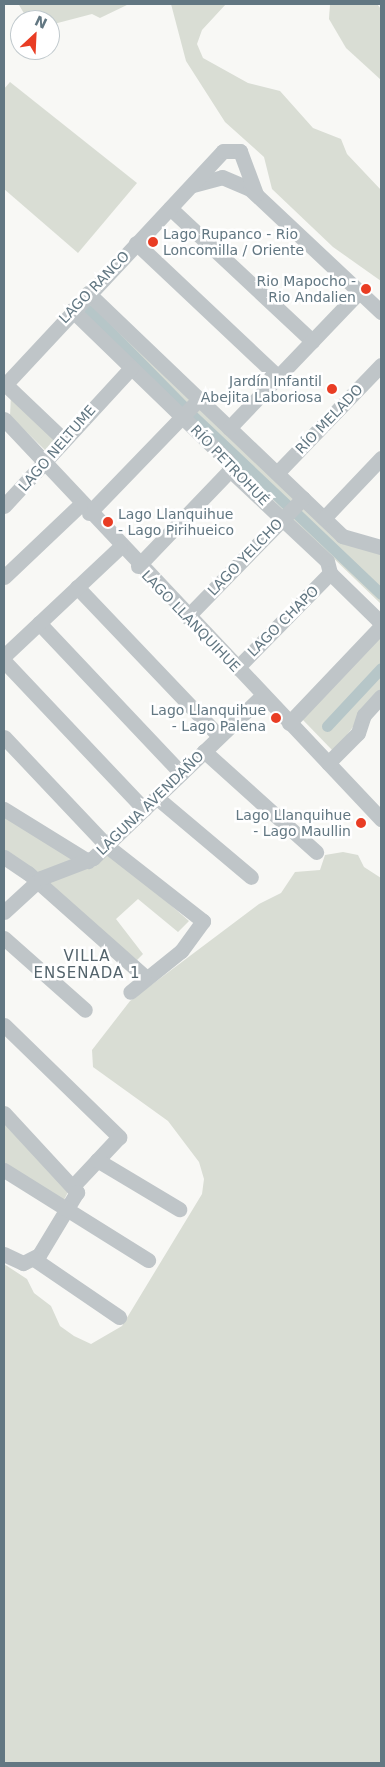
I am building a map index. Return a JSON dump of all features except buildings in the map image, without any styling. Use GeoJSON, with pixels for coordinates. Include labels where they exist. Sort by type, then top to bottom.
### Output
{"type":"FeatureCollection","features":[{"type":"Feature","properties":{"kind":"street","name":"LAGO RANCO"},"geometry":{"type":"LineString","coordinates":[[4,385],[223,150],[233,148],[243,155],[256,194]]}},
{"type":"Feature","properties":{"kind":"street"},"geometry":{"type":"LineString","coordinates":[[187,190],[200,181],[222,177],[256,194],[381,312]]}},
{"type":"Feature","properties":{"kind":"street"},"geometry":{"type":"LineString","coordinates":[[170,208],[312,341]]}},
{"type":"Feature","properties":{"kind":"street"},"geometry":{"type":"LineString","coordinates":[[136,243],[278,377]]}},
{"type":"Feature","properties":{"kind":"street"},"geometry":{"type":"LineString","coordinates":[[229,428],[359,292]]}},
{"type":"Feature","properties":{"kind":"street","name":"RÍO PETROHUÉ"},"geometry":{"type":"LineString","coordinates":[[88,293],[346,538],[381,547]]}},
{"type":"Feature","properties":{"kind":"street","name":"RÍO PETROHUÉ"},"geometry":{"type":"LineString","coordinates":[[72,310],[227,460],[230,470],[327,561],[330,573],[381,625]]}},
{"type":"Feature","properties":{"kind":"street","name":"RÍO MELADO"},"geometry":{"type":"LineString","coordinates":[[277,473],[381,365]]}},
{"type":"Feature","properties":{"kind":"street","name":"LAGO NELTUME"},"geometry":{"type":"LineString","coordinates":[[4,506],[63,439],[131,368]]}},
{"type":"Feature","properties":{"kind":"street"},"geometry":{"type":"LineString","coordinates":[[4,385],[63,439]]}},
{"type":"Feature","properties":{"kind":"street"},"geometry":{"type":"LineString","coordinates":[[4,577],[84,509],[200,399]]}},
{"type":"Feature","properties":{"kind":"street","name":"LAGO LLANQUIHUE"},"geometry":{"type":"LineString","coordinates":[[6,427],[381,819]]}},
{"type":"Feature","properties":{"kind":"street"},"geometry":{"type":"LineString","coordinates":[[324,518],[381,458]]}},
{"type":"Feature","properties":{"kind":"street"},"geometry":{"type":"LineString","coordinates":[[138,566],[230,470]]}},
{"type":"Feature","properties":{"kind":"street","name":"LAGO YELCHO"},"geometry":{"type":"LineString","coordinates":[[187,617],[303,498]]}},
{"type":"Feature","properties":{"kind":"street"},"geometry":{"type":"LineString","coordinates":[[4,656],[120,547]]}},
{"type":"Feature","properties":{"kind":"street","name":"LAGO CHAPO"},"geometry":{"type":"LineString","coordinates":[[237,668],[330,573]]}},
{"type":"Feature","properties":{"kind":"street"},"geometry":{"type":"LineString","coordinates":[[77,587],[219,736]]}},
{"type":"Feature","properties":{"kind":"street"},"geometry":{"type":"LineString","coordinates":[[39,623],[181,773]]}},
{"type":"Feature","properties":{"kind":"street"},"geometry":{"type":"LineString","coordinates":[[289,723],[381,625]]}},
{"type":"Feature","properties":{"kind":"street"},"geometry":{"type":"LineString","coordinates":[[4,661],[144,809]]}},
{"type":"Feature","properties":{"kind":"street","name":"LAGUNA AVENDAÑO"},"geometry":{"type":"LineString","coordinates":[[4,912],[36,881],[88,861],[107,846],[263,695]]}},
{"type":"Feature","properties":{"kind":"street"},"geometry":{"type":"LineString","coordinates":[[328,763],[358,733],[364,716],[381,696]]}},
{"type":"Feature","properties":{"kind":"street"},"geometry":{"type":"LineString","coordinates":[[4,737],[107,846],[203,921],[181,951],[144,976],[130,992]]}},
{"type":"Feature","properties":{"kind":"street"},"geometry":{"type":"LineString","coordinates":[[204,751],[316,852]]}},
{"type":"Feature","properties":{"kind":"street"},"geometry":{"type":"LineString","coordinates":[[156,797],[251,877]]}},
{"type":"Feature","properties":{"kind":"street"},"geometry":{"type":"LineString","coordinates":[[4,809],[88,861]]}},
{"type":"Feature","properties":{"kind":"street"},"geometry":{"type":"LineString","coordinates":[[4,857],[36,881],[144,976]]}},
{"type":"Feature","properties":{"kind":"street"},"geometry":{"type":"LineString","coordinates":[[4,938],[85,1010]]}},
{"type":"Feature","properties":{"kind":"street"},"geometry":{"type":"LineString","coordinates":[[4,1026],[119,1137],[74,1184]]}},
{"type":"Feature","properties":{"kind":"street"},"geometry":{"type":"LineString","coordinates":[[4,1113],[74,1184],[76,1195],[68,1210],[34,1259],[19,1262],[4,1254]]}},
{"type":"Feature","properties":{"kind":"street"},"geometry":{"type":"LineString","coordinates":[[96,1160],[179,1209]]}},
{"type":"Feature","properties":{"kind":"street"},"geometry":{"type":"LineString","coordinates":[[4,1170],[148,1260]]}},
{"type":"Feature","properties":{"kind":"street"},"geometry":{"type":"LineString","coordinates":[[34,1259],[119,1317]]}},
{"type":"Feature","properties":{"kind":"shaded area"},"geometry":{"type":"Polygon","coordinates":[[[129,4],[100,18],[92,14],[60,22],[60,10],[22,10],[19,5],[129,4]]]}},
{"type":"Feature","properties":{"kind":"shaded area"},"geometry":{"type":"Polygon","coordinates":[[[171,4],[226,4],[202,30],[197,44],[203,58],[248,83],[280,91],[313,128],[341,139],[347,154],[381,190],[381,281],[333,247],[272,189],[264,157],[225,122],[186,61],[171,4]]]}},
{"type":"Feature","properties":{"kind":"shaded area"},"geometry":{"type":"Polygon","coordinates":[[[330,4],[377,4],[381,9],[381,80],[346,48],[329,19],[330,4]]]}},
{"type":"Feature","properties":{"kind":"shaded area"},"geometry":{"type":"Polygon","coordinates":[[[10,82],[137,183],[78,253],[4,189],[4,89],[10,82]]]}},
{"type":"Feature","properties":{"kind":"shaded area"},"geometry":{"type":"Polygon","coordinates":[[[99,308],[345,542],[381,554],[381,604],[86,320],[99,308]]]}},
{"type":"Feature","properties":{"kind":"shaded area"},"geometry":{"type":"Polygon","coordinates":[[[11,394],[57,438],[47,452],[10,416],[11,394]]]}},
{"type":"Feature","properties":{"kind":"shaded area"},"geometry":{"type":"Polygon","coordinates":[[[381,636],[381,690],[334,752],[302,719],[381,636]]]}},
{"type":"Feature","properties":{"kind":"shaded area"},"geometry":{"type":"Polygon","coordinates":[[[4,814],[88,869],[110,852],[189,921],[178,932],[138,899],[116,919],[143,954],[137,960],[4,851],[4,814]]]}},
{"type":"Feature","properties":{"kind":"shaded area"},"geometry":{"type":"Polygon","coordinates":[[[343,852],[358,855],[364,867],[381,878],[381,1763],[4,1763],[4,1264],[27,1279],[34,1293],[51,1306],[60,1326],[74,1336],[91,1344],[122,1326],[202,1194],[204,1179],[199,1162],[168,1121],[93,1067],[92,1050],[130,1001],[259,904],[281,893],[295,872],[320,870],[325,855],[343,852]]]}},
{"type":"Feature","properties":{"kind":"shaded area"},"geometry":{"type":"Polygon","coordinates":[[[4,1123],[68,1192],[63,1202],[4,1165],[4,1123]]]}},
{"type":"Feature","properties":{"kind":"waterway"},"geometry":{"type":"LineString","coordinates":[[89,310],[184,407]]}},
{"type":"Feature","properties":{"kind":"waterway"},"geometry":{"type":"LineString","coordinates":[[193,416],[287,505]]}},
{"type":"Feature","properties":{"kind":"waterway"},"geometry":{"type":"LineString","coordinates":[[296,513],[381,594]]}},
{"type":"Feature","properties":{"kind":"waterway"},"geometry":{"type":"LineString","coordinates":[[327,726],[381,668]]}},
{"type":"Feature","properties":{"kind":"place","name":"Lago Rupanco - Rio Loncomilla / Oriente"},"geometry":{"type":"Point","coordinates":[153,242]}},
{"type":"Feature","properties":{"kind":"place","name":"Rio Mapocho - Rio Andalien"},"geometry":{"type":"Point","coordinates":[366,289]}},
{"type":"Feature","properties":{"kind":"place","name":"Jardín Infantil Abejita Laboriosa"},"geometry":{"type":"Point","coordinates":[332,389]}},
{"type":"Feature","properties":{"kind":"place","name":"Lago Llanquihue - Lago Pirihueico"},"geometry":{"type":"Point","coordinates":[108,522]}},
{"type":"Feature","properties":{"kind":"place","name":"Lago Llanquihue - Lago Palena"},"geometry":{"type":"Point","coordinates":[276,718]}},
{"type":"Feature","properties":{"kind":"place","name":"Lago Llanquihue - Lago Maullin"},"geometry":{"type":"Point","coordinates":[361,823]}},
{"type":"Feature","properties":{"kind":"district","name":"VILLA ENSENADA 1"},"geometry":{"type":"Point","coordinates":[87,964]}}]}
